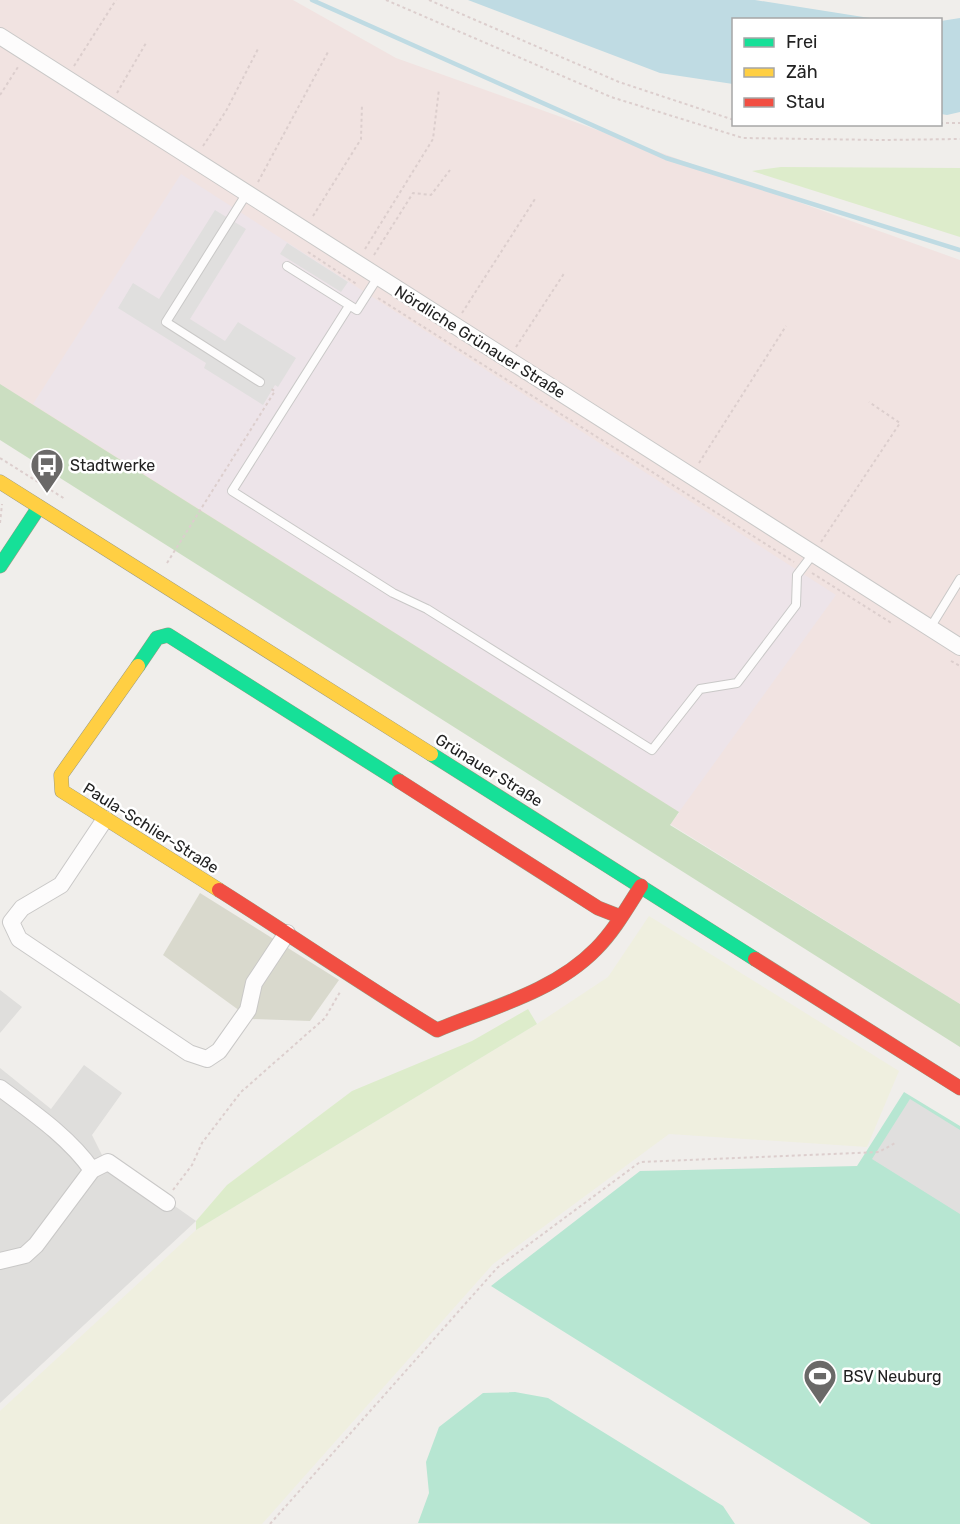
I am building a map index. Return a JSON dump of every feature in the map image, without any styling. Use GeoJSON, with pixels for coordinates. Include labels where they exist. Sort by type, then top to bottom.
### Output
{"type":"FeatureCollection","features":[{"type":"Feature","properties":{"kind":"street","name":"Nördliche Grünauer Straße"},"geometry":{"type":"LineString","coordinates":[[0,36],[960,647]]}},
{"type":"Feature","properties":{"kind":"street","name":"Grünauer Straße"},"geometry":{"type":"LineString","coordinates":[[0,482],[960,1088]]}},
{"type":"Feature","properties":{"kind":"street"},"geometry":{"type":"LineString","coordinates":[[0,566],[39,507]]}},
{"type":"Feature","properties":{"kind":"street","name":"Paula-Schlier-Straße"},"geometry":{"type":"LineString","coordinates":[[621,917],[598,908],[168,635],[157,638],[61,775],[62,791],[437,1030],[558,979],[586,958],[605,939],[621,917],[640,886]]}},
{"type":"Feature","properties":{"kind":"street"},"geometry":{"type":"LineString","coordinates":[[105,819],[61,885],[22,908],[11,922],[19,939],[189,1053],[207,1059],[219,1051],[248,1010],[254,982],[287,933]]}},
{"type":"Feature","properties":{"kind":"street"},"geometry":{"type":"LineString","coordinates":[[0,1089],[38,1116],[83,1157],[92,1170]]}},
{"type":"Feature","properties":{"kind":"street"},"geometry":{"type":"LineString","coordinates":[[0,1261],[25,1255],[36,1245],[92,1170],[108,1162],[167,1203]]}},
{"type":"Feature","properties":{"kind":"lane"},"geometry":{"type":"LineString","coordinates":[[248,194],[166,322],[260,382]]}},
{"type":"Feature","properties":{"kind":"lane"},"geometry":{"type":"LineString","coordinates":[[287,266],[357,310],[366,270]]}},
{"type":"Feature","properties":{"kind":"lane"},"geometry":{"type":"LineString","coordinates":[[349,306],[232,491],[393,592],[427,609],[652,750],[700,689],[737,683],[796,605],[797,575],[813,554]]}},
{"type":"Feature","properties":{"kind":"lane"},"geometry":{"type":"LineString","coordinates":[[930,628],[960,579]]}},
{"type":"Feature","properties":{"kind":"path"},"geometry":{"type":"LineString","coordinates":[[66,78],[116,0]]}},
{"type":"Feature","properties":{"kind":"path"},"geometry":{"type":"LineString","coordinates":[[386,0],[611,96],[743,138],[960,139]]}},
{"type":"Feature","properties":{"kind":"path"},"geometry":{"type":"LineString","coordinates":[[429,0],[619,82],[732,119]]}},
{"type":"Feature","properties":{"kind":"path"},"geometry":{"type":"LineString","coordinates":[[109,106],[146,43]]}},
{"type":"Feature","properties":{"kind":"path"},"geometry":{"type":"LineString","coordinates":[[194,160],[226,111],[259,47]]}},
{"type":"Feature","properties":{"kind":"path"},"geometry":{"type":"LineString","coordinates":[[248,194],[270,162],[328,52]]}},
{"type":"Feature","properties":{"kind":"path"},"geometry":{"type":"LineString","coordinates":[[0,95],[27,53]]}},
{"type":"Feature","properties":{"kind":"path"},"geometry":{"type":"LineString","coordinates":[[366,270],[433,139],[439,89]]}},
{"type":"Feature","properties":{"kind":"path"},"geometry":{"type":"LineString","coordinates":[[304,230],[361,139],[362,104]]}},
{"type":"Feature","properties":{"kind":"path"},"geometry":{"type":"LineString","coordinates":[[942,123],[960,123]]}},
{"type":"Feature","properties":{"kind":"path"},"geometry":{"type":"LineString","coordinates":[[366,270],[413,193],[431,195],[450,170]]}},
{"type":"Feature","properties":{"kind":"path"},"geometry":{"type":"LineString","coordinates":[[454,325],[535,199]]}},
{"type":"Feature","properties":{"kind":"path"},"geometry":{"type":"LineString","coordinates":[[508,360],[565,272]]}},
{"type":"Feature","properties":{"kind":"path"},"geometry":{"type":"LineString","coordinates":[[691,476],[786,326]]}},
{"type":"Feature","properties":{"kind":"path"},"geometry":{"type":"LineString","coordinates":[[167,563],[275,391],[260,382]]}},
{"type":"Feature","properties":{"kind":"path"},"geometry":{"type":"LineString","coordinates":[[813,554],[900,423],[869,402]]}},
{"type":"Feature","properties":{"kind":"path"},"geometry":{"type":"LineString","coordinates":[[167,1203],[174,1188],[192,1165],[202,1143],[241,1092],[325,1018],[349,976]]}},
{"type":"Feature","properties":{"kind":"path"},"geometry":{"type":"LineString","coordinates":[[270,1524],[498,1268],[640,1162],[879,1152],[895,1143]]}},
{"type":"Feature","properties":{"kind":"shaded area"},"geometry":{"type":"Polygon","coordinates":[[[0,0],[293,0],[396,58],[960,260],[960,1004],[670,824],[679,813],[0,385],[0,0]]]}},
{"type":"Feature","properties":{"kind":"shaded area"},"geometry":{"type":"Polygon","coordinates":[[[181,174],[836,595],[679,812],[33,404],[181,174]]]}},
{"type":"Feature","properties":{"kind":"shaded area"},"geometry":{"type":"Polygon","coordinates":[[[215,210],[246,229],[190,319],[225,341],[238,322],[296,358],[278,387],[275,385],[263,405],[204,368],[206,363],[118,308],[133,283],[159,299],[215,210]]]}},
{"type":"Feature","properties":{"kind":"shaded area"},"geometry":{"type":"Polygon","coordinates":[[[287,243],[348,282],[341,292],[280,254],[287,243]]]}},
{"type":"Feature","properties":{"kind":"shaded area"},"geometry":{"type":"Polygon","coordinates":[[[200,893],[339,980],[310,1021],[251,1019],[163,955],[200,893]]]}},
{"type":"Feature","properties":{"kind":"shaded area"},"geometry":{"type":"Polygon","coordinates":[[[0,990],[22,1007],[0,1033],[0,990]]]}},
{"type":"Feature","properties":{"kind":"shaded area"},"geometry":{"type":"Polygon","coordinates":[[[84,1065],[122,1093],[92,1135],[102,1155],[196,1221],[0,1403],[0,1068],[51,1109],[84,1065]]]}},
{"type":"Feature","properties":{"kind":"shaded area"},"geometry":{"type":"Polygon","coordinates":[[[910,1099],[960,1130],[960,1214],[872,1159],[910,1099]]]}},
{"type":"Feature","properties":{"kind":"green space"},"geometry":{"type":"Polygon","coordinates":[[[781,167],[960,168],[960,237],[752,171],[781,167]]]}},
{"type":"Feature","properties":{"kind":"green space"},"geometry":{"type":"Polygon","coordinates":[[[0,384],[679,812],[670,825],[960,1004],[960,1047],[0,440],[0,384]]]}},
{"type":"Feature","properties":{"kind":"green space"},"geometry":{"type":"Polygon","coordinates":[[[649,916],[899,1071],[867,1147],[669,1134],[493,1264],[262,1524],[0,1524],[0,1411],[196,1230],[537,1024],[608,977],[649,916]]]}},
{"type":"Feature","properties":{"kind":"green space"},"geometry":{"type":"Polygon","coordinates":[[[528,1009],[537,1024],[196,1230],[196,1221],[227,1185],[352,1091],[472,1041],[528,1009]]]}},
{"type":"Feature","properties":{"kind":"green space","name":"BSV Neuburg"},"geometry":{"type":"Polygon","coordinates":[[[904,1092],[960,1126],[960,1524],[871,1524],[491,1286],[640,1171],[857,1166],[904,1092]]]}},
{"type":"Feature","properties":{"kind":"green space"},"geometry":{"type":"Polygon","coordinates":[[[515,1392],[548,1398],[723,1506],[735,1524],[418,1523],[429,1493],[426,1462],[439,1427],[483,1393],[515,1392]]]}},
{"type":"Feature","properties":{"kind":"water"},"geometry":{"type":"Polygon","coordinates":[[[468,0],[755,0],[870,18],[732,18],[732,84],[660,73],[468,0]]]}},
{"type":"Feature","properties":{"kind":"water"},"geometry":{"type":"Polygon","coordinates":[[[960,18],[960,112],[947,115],[942,114],[942,21],[960,18]]]}},
{"type":"Feature","properties":{"kind":"waterway"},"geometry":{"type":"LineString","coordinates":[[312,0],[666,158],[960,250]]}},
{"type":"Feature","properties":{"kind":"traffic: fast"},"geometry":{"type":"LineString","coordinates":[[0,566],[39,507]]}},
{"type":"Feature","properties":{"kind":"traffic: fast"},"geometry":{"type":"LineString","coordinates":[[138,666],[157,638],[168,635],[399,781]]}},
{"type":"Feature","properties":{"kind":"traffic: fast"},"geometry":{"type":"LineString","coordinates":[[431,754],[755,959]]}},
{"type":"Feature","properties":{"kind":"traffic: slow"},"geometry":{"type":"LineString","coordinates":[[0,482],[431,754]]}},
{"type":"Feature","properties":{"kind":"traffic: slow"},"geometry":{"type":"LineString","coordinates":[[138,666],[61,775],[62,791],[219,890]]}},
{"type":"Feature","properties":{"kind":"traffic: jam"},"geometry":{"type":"LineString","coordinates":[[399,781],[598,908],[621,917]]}},
{"type":"Feature","properties":{"kind":"traffic: jam"},"geometry":{"type":"LineString","coordinates":[[219,890],[437,1030],[521,997],[561,977],[579,964],[609,935],[641,886]]}},
{"type":"Feature","properties":{"kind":"traffic: jam"},"geometry":{"type":"LineString","coordinates":[[755,959],[960,1088]]}},
{"type":"Feature","properties":{"kind":"place","name":"Stadtwerke"},"geometry":{"type":"Point","coordinates":[47,494]}},
{"type":"Feature","properties":{"kind":"place","name":"BSV Neuburg"},"geometry":{"type":"Point","coordinates":[820,1405]}}]}
